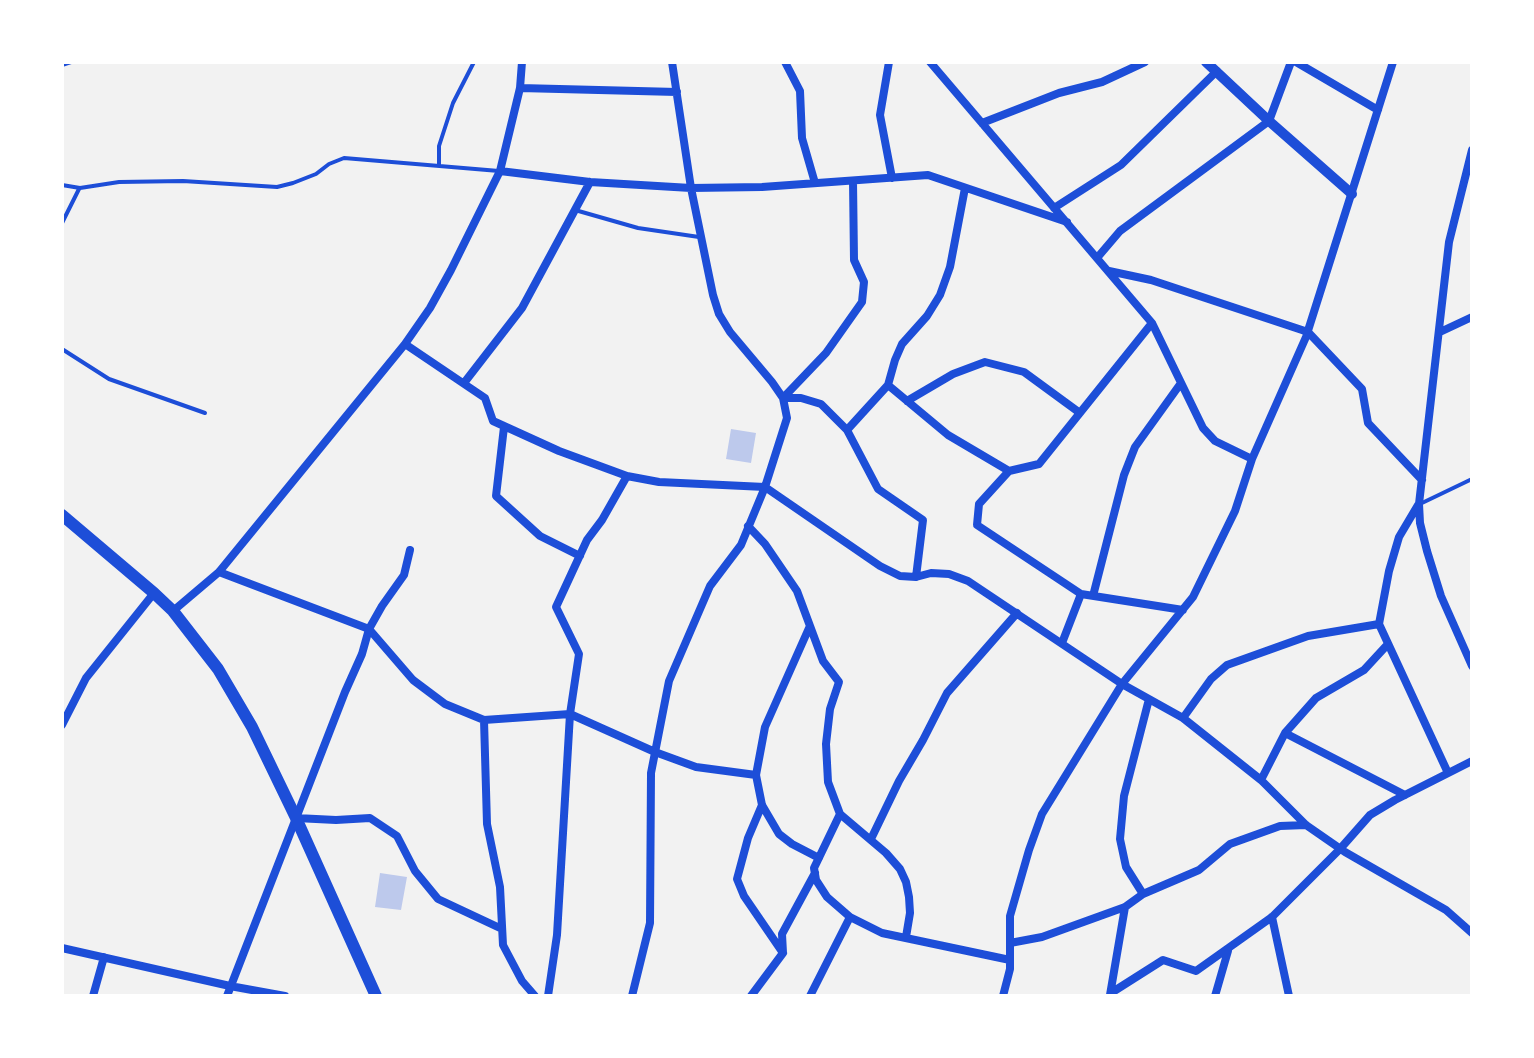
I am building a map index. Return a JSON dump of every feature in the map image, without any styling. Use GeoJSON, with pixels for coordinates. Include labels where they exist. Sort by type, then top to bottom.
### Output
{"type":"FeatureCollection","features":[{"type":"Feature","properties":{"kind":"main road"},"geometry":{"type":"LineString","coordinates":[[62,515],[173,611],[210,658],[252,727],[376,996]]}},
{"type":"Feature","properties":{"kind":"street"},"geometry":{"type":"LineString","coordinates":[[173,611],[219,572],[405,344],[430,308],[500,171],[520,88],[522,62]]}},
{"type":"Feature","properties":{"kind":"street"},"geometry":{"type":"LineString","coordinates":[[632,996],[650,923],[651,773],[669,681],[710,586],[741,545],[765,487],[787,418],[783,398],[719,314],[691,188],[672,62]]}},
{"type":"Feature","properties":{"kind":"street"},"geometry":{"type":"LineString","coordinates":[[785,62],[800,91],[802,138],[815,183]]}},
{"type":"Feature","properties":{"kind":"street"},"geometry":{"type":"LineString","coordinates":[[889,62],[880,115],[892,178]]}},
{"type":"Feature","properties":{"kind":"street"},"geometry":{"type":"LineString","coordinates":[[930,62],[1152,323],[1203,428],[1215,441],[1252,459]]}},
{"type":"Feature","properties":{"kind":"street"},"geometry":{"type":"LineString","coordinates":[[982,123],[1059,93],[1102,82],[1145,62]]}},
{"type":"Feature","properties":{"kind":"street"},"geometry":{"type":"LineString","coordinates":[[1206,62],[1352,194]]}},
{"type":"Feature","properties":{"kind":"street"},"geometry":{"type":"LineString","coordinates":[[1097,258],[1120,231],[1269,121],[1294,62],[1378,110]]}},
{"type":"Feature","properties":{"kind":"street"},"geometry":{"type":"LineString","coordinates":[[1003,996],[1010,969],[1010,916],[1042,814],[1122,684],[1193,597],[1235,511],[1252,459],[1308,332],[1393,62]]}},
{"type":"Feature","properties":{"kind":"street"},"geometry":{"type":"LineString","coordinates":[[1054,208],[1121,165],[1217,71]]}},
{"type":"Feature","properties":{"kind":"street"},"geometry":{"type":"LineString","coordinates":[[520,88],[677,92]]}},
{"type":"Feature","properties":{"kind":"street"},"geometry":{"type":"LineString","coordinates":[[1472,150],[1449,242],[1419,504],[1420,523],[1431,566],[1472,666]]}},
{"type":"Feature","properties":{"kind":"street"},"geometry":{"type":"LineString","coordinates":[[500,171],[590,182],[691,188],[762,187],[928,175],[1067,222]]}},
{"type":"Feature","properties":{"kind":"street"},"geometry":{"type":"LineString","coordinates":[[783,398],[826,353],[862,302],[864,282],[854,260],[853,181]]}},
{"type":"Feature","properties":{"kind":"street"},"geometry":{"type":"LineString","coordinates":[[464,383],[522,308],[590,182]]}},
{"type":"Feature","properties":{"kind":"street"},"geometry":{"type":"LineString","coordinates":[[847,430],[888,385],[902,344],[927,316],[940,295],[950,267],[965,188]]}},
{"type":"Feature","properties":{"kind":"street"},"geometry":{"type":"LineString","coordinates":[[1108,271],[1151,280],[1308,332],[1362,389],[1368,423],[1422,480]]}},
{"type":"Feature","properties":{"kind":"street"},"geometry":{"type":"LineString","coordinates":[[1440,332],[1472,317]]}},
{"type":"Feature","properties":{"kind":"street"},"geometry":{"type":"LineString","coordinates":[[1152,323],[1039,464],[1009,471],[979,504],[977,525],[1081,594],[1183,610]]}},
{"type":"Feature","properties":{"kind":"street"},"geometry":{"type":"LineString","coordinates":[[405,344],[485,398],[493,421],[559,451],[627,476],[659,482],[765,487],[880,566],[900,576],[949,574],[968,581],[1122,684],[1183,718],[1261,780],[1306,825],[1340,849],[1446,910],[1472,933]]}},
{"type":"Feature","properties":{"kind":"street"},"geometry":{"type":"LineString","coordinates":[[907,401],[953,374],[985,362],[1024,372],[1080,413]]}},
{"type":"Feature","properties":{"kind":"street"},"geometry":{"type":"LineString","coordinates":[[1093,596],[1124,475],[1135,447],[1181,383]]}},
{"type":"Feature","properties":{"kind":"street"},"geometry":{"type":"LineString","coordinates":[[888,385],[948,435],[1009,471]]}},
{"type":"Feature","properties":{"kind":"street"},"geometry":{"type":"LineString","coordinates":[[783,398],[801,398],[821,404],[847,430],[878,489],[923,520],[916,577]]}},
{"type":"Feature","properties":{"kind":"street"},"geometry":{"type":"LineString","coordinates":[[504,427],[496,496],[540,536],[580,556]]}},
{"type":"Feature","properties":{"kind":"street"},"geometry":{"type":"LineString","coordinates":[[551,995],[570,714],[579,654],[556,607],[587,540],[627,476]]}},
{"type":"Feature","properties":{"kind":"street"},"geometry":{"type":"LineString","coordinates":[[1419,504],[1399,537],[1379,624],[1448,773]]}},
{"type":"Feature","properties":{"kind":"street"},"geometry":{"type":"LineString","coordinates":[[748,526],[765,544],[797,591],[823,661],[839,682],[830,709],[826,744],[828,782],[840,814],[871,839],[900,869],[909,897],[906,937]]}},
{"type":"Feature","properties":{"kind":"street"},"geometry":{"type":"LineString","coordinates":[[227,996],[362,654],[369,629],[404,575],[410,550]]}},
{"type":"Feature","properties":{"kind":"street"},"geometry":{"type":"LineString","coordinates":[[219,572],[369,629],[413,680],[445,704],[484,720],[570,714],[696,767],[756,775]]}},
{"type":"Feature","properties":{"kind":"street"},"geometry":{"type":"LineString","coordinates":[[62,725],[86,678],[154,593]]}},
{"type":"Feature","properties":{"kind":"street"},"geometry":{"type":"LineString","coordinates":[[1062,643],[1081,594]]}},
{"type":"Feature","properties":{"kind":"street"},"geometry":{"type":"LineString","coordinates":[[871,839],[947,693],[1017,613]]}},
{"type":"Feature","properties":{"kind":"street"},"geometry":{"type":"LineString","coordinates":[[1183,718],[1211,679],[1227,665],[1308,636],[1379,624]]}},
{"type":"Feature","properties":{"kind":"street"},"geometry":{"type":"LineString","coordinates":[[809,628],[765,727],[756,775],[762,805],[779,834],[819,858]]}},
{"type":"Feature","properties":{"kind":"street"},"geometry":{"type":"LineString","coordinates":[[1261,780],[1285,733],[1316,698],[1364,670],[1388,644]]}},
{"type":"Feature","properties":{"kind":"street"},"geometry":{"type":"LineString","coordinates":[[1143,894],[1126,867],[1120,839],[1124,796],[1149,699]]}},
{"type":"Feature","properties":{"kind":"street"},"geometry":{"type":"LineString","coordinates":[[484,720],[487,824],[500,887],[503,945],[522,981],[535,996]]}},
{"type":"Feature","properties":{"kind":"street"},"geometry":{"type":"LineString","coordinates":[[1285,733],[1405,795]]}},
{"type":"Feature","properties":{"kind":"street"},"geometry":{"type":"LineString","coordinates":[[1110,994],[1163,960],[1196,971],[1272,917],[1370,815],[1472,761]]}},
{"type":"Feature","properties":{"kind":"street"},"geometry":{"type":"LineString","coordinates":[[762,805],[748,838],[737,879],[744,896],[783,953]]}},
{"type":"Feature","properties":{"kind":"street"},"geometry":{"type":"LineString","coordinates":[[840,814],[814,868],[816,880],[827,897],[850,917],[882,933],[1010,960]]}},
{"type":"Feature","properties":{"kind":"street"},"geometry":{"type":"LineString","coordinates":[[296,818],[370,818],[397,836],[415,871],[438,899],[502,929]]}},
{"type":"Feature","properties":{"kind":"street"},"geometry":{"type":"LineString","coordinates":[[1010,943],[1042,937],[1125,907],[1143,894],[1199,870],[1230,844],[1280,826],[1306,825]]}},
{"type":"Feature","properties":{"kind":"street"},"geometry":{"type":"LineString","coordinates":[[751,996],[783,953],[782,934],[815,873]]}},
{"type":"Feature","properties":{"kind":"street"},"geometry":{"type":"LineString","coordinates":[[1110,994],[1125,907]]}},
{"type":"Feature","properties":{"kind":"street"},"geometry":{"type":"LineString","coordinates":[[810,996],[850,917]]}},
{"type":"Feature","properties":{"kind":"street"},"geometry":{"type":"LineString","coordinates":[[1272,917],[1289,996]]}},
{"type":"Feature","properties":{"kind":"street"},"geometry":{"type":"LineString","coordinates":[[62,948],[285,996]]}},
{"type":"Feature","properties":{"kind":"street"},"geometry":{"type":"LineString","coordinates":[[1215,996],[1228,950]]}},
{"type":"Feature","properties":{"kind":"street"},"geometry":{"type":"LineString","coordinates":[[93,996],[104,957]]}},
{"type":"Feature","properties":{"kind":"lane"},"geometry":{"type":"LineString","coordinates":[[62,65],[71,62]]}},
{"type":"Feature","properties":{"kind":"lane"},"geometry":{"type":"LineString","coordinates":[[439,166],[439,146],[453,103],[474,62]]}},
{"type":"Feature","properties":{"kind":"lane"},"geometry":{"type":"LineString","coordinates":[[62,185],[80,188],[119,182],[183,181],[277,187],[316,174],[344,158],[500,171]]}},
{"type":"Feature","properties":{"kind":"lane"},"geometry":{"type":"LineString","coordinates":[[62,223],[80,188]]}},
{"type":"Feature","properties":{"kind":"lane"},"geometry":{"type":"LineString","coordinates":[[575,210],[638,228],[701,237]]}},
{"type":"Feature","properties":{"kind":"lane"},"geometry":{"type":"LineString","coordinates":[[62,349],[109,379],[205,413]]}},
{"type":"Feature","properties":{"kind":"lane"},"geometry":{"type":"LineString","coordinates":[[1419,504],[1472,479]]}},
{"type":"Feature","properties":{"kind":"building"},"geometry":{"type":"Polygon","coordinates":[[[731,429],[756,433],[751,463],[726,459],[731,429]]]}},
{"type":"Feature","properties":{"kind":"building"},"geometry":{"type":"Polygon","coordinates":[[[380,873],[407,877],[401,910],[375,907],[380,873]]]}}]}
